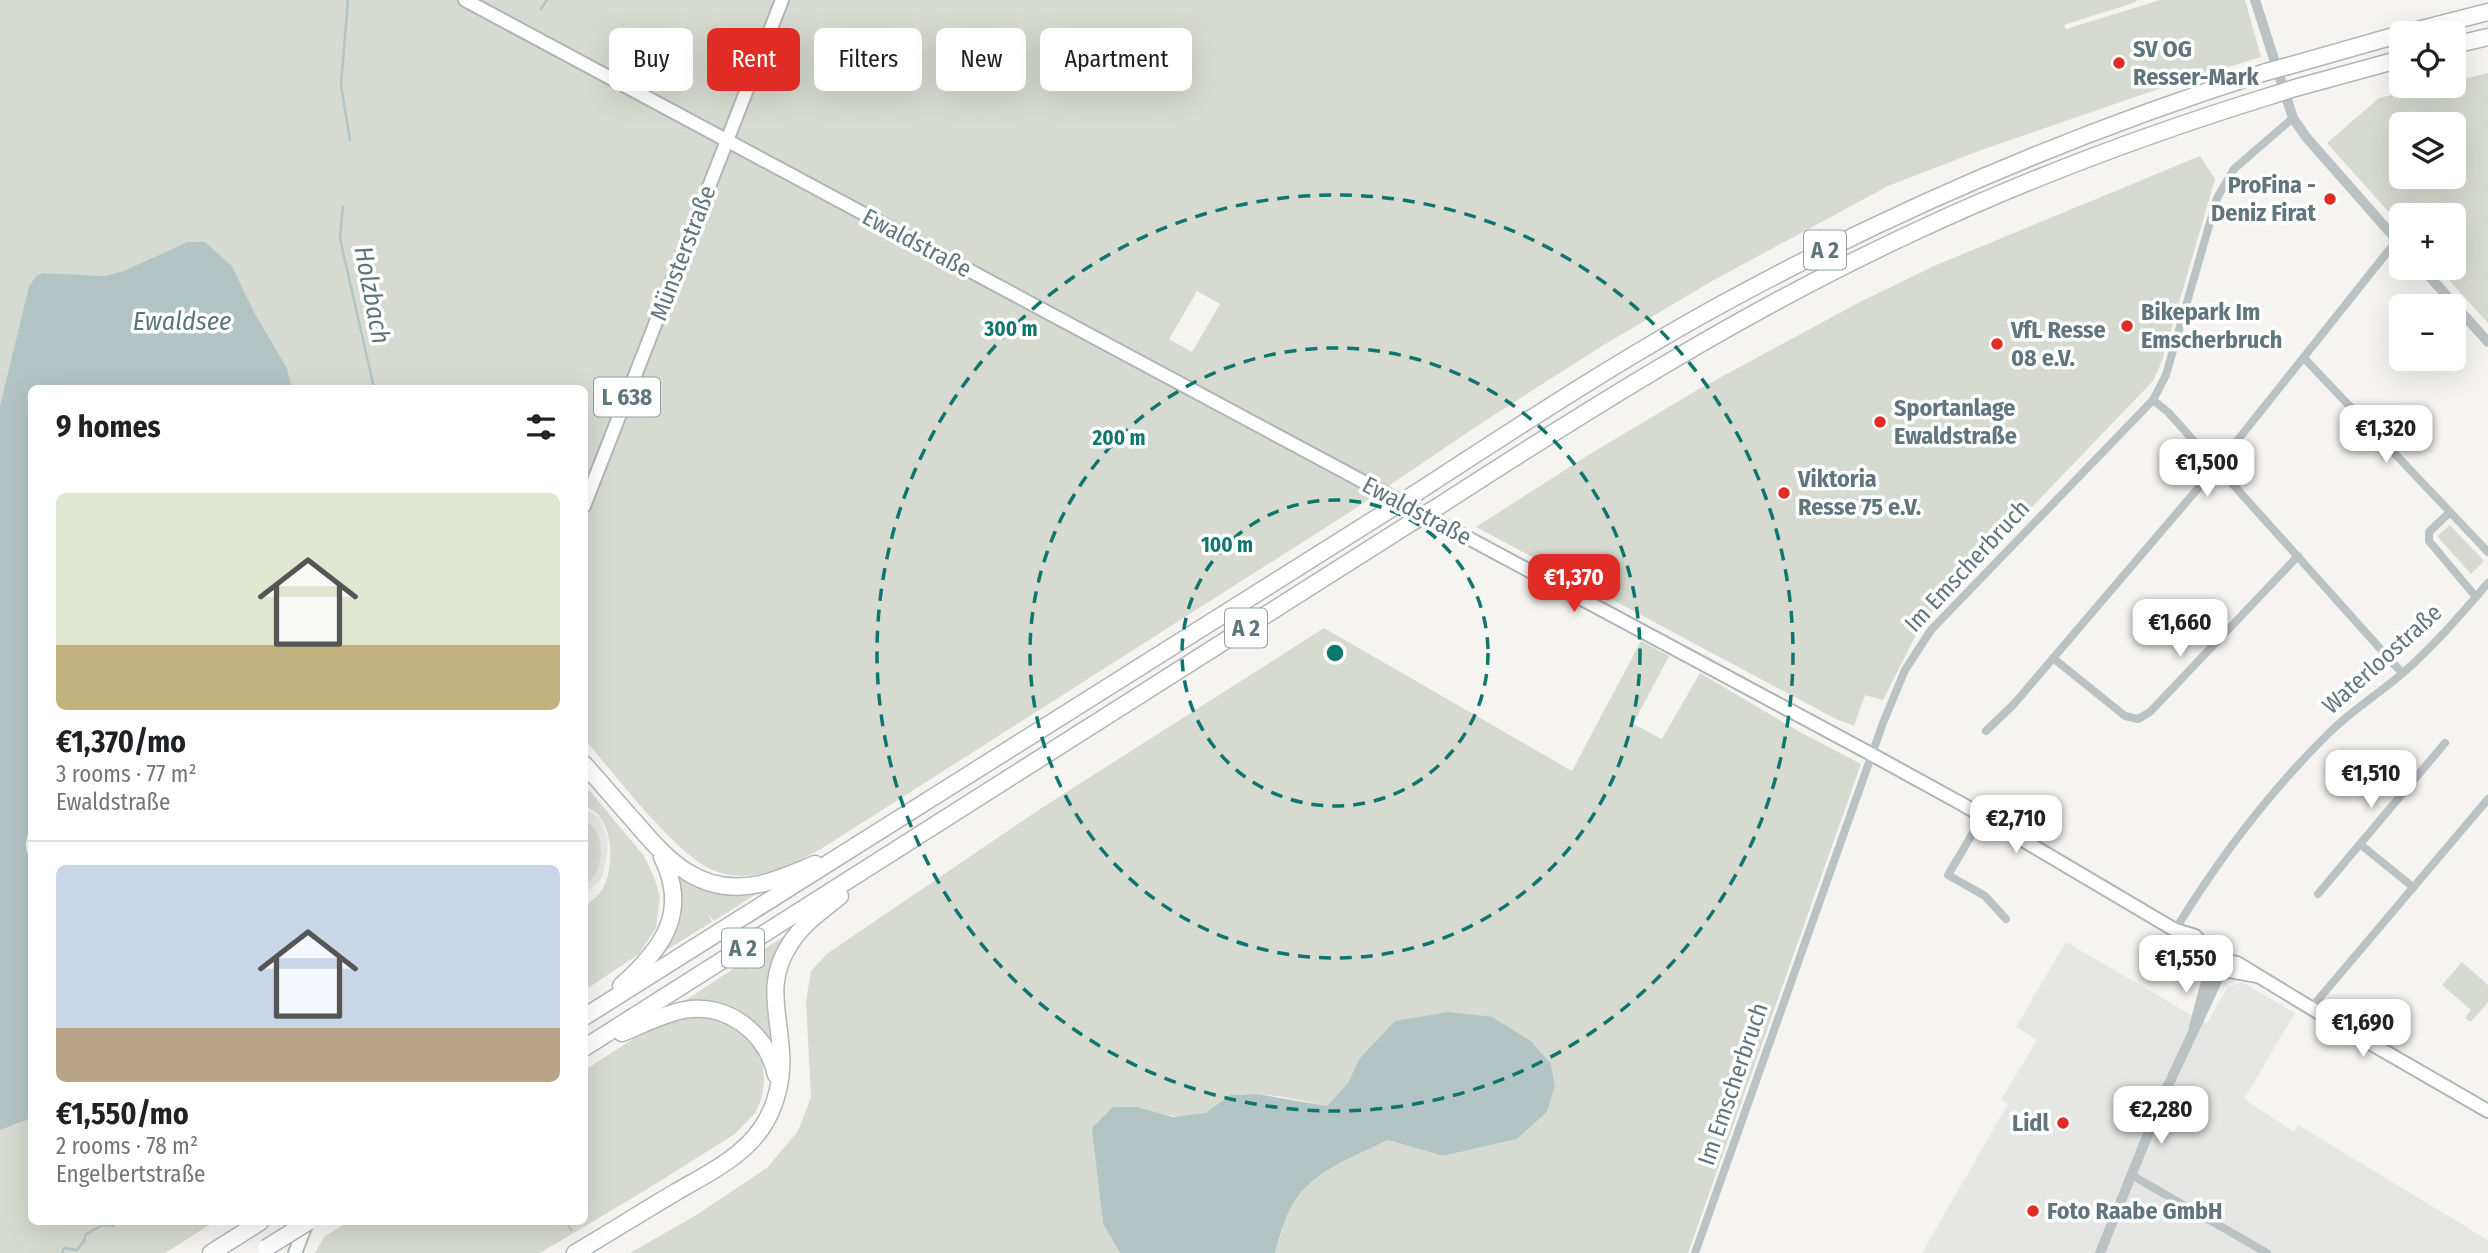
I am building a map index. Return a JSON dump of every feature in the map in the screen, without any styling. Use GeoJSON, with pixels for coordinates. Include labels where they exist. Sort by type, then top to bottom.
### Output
{"type":"FeatureCollection","features":[{"type":"Feature","properties":{"kind":"highway","name":"A 2"},"geometry":{"type":"LineString","coordinates":[[2453,21],[2488,12]]}},
{"type":"Feature","properties":{"kind":"highway"},"geometry":{"type":"LineString","coordinates":[[2466,42],[2488,37]]}},
{"type":"Feature","properties":{"kind":"highway","name":"A 2"},"geometry":{"type":"LineString","coordinates":[[588,1015],[1612,367],[1721,304],[1902,212],[2084,134],[2266,72],[2389,38]]}},
{"type":"Feature","properties":{"kind":"highway","name":"A 2"},"geometry":{"type":"LineString","coordinates":[[588,1045],[1624,388],[1732,326],[1828,274],[1912,233],[2094,156],[2187,122],[2389,62]]}},
{"type":"Feature","properties":{"kind":"highway"},"geometry":{"type":"LineString","coordinates":[[588,769],[655,846],[680,869],[710,883],[744,887],[776,879],[860,845]]}},
{"type":"Feature","properties":{"kind":"highway"},"geometry":{"type":"LineString","coordinates":[[588,1015],[645,964],[664,939],[670,924],[673,891],[670,876],[655,846]]}},
{"type":"Feature","properties":{"kind":"highway"},"geometry":{"type":"LineString","coordinates":[[575,1253],[739,1152],[761,1130],[778,1089],[782,1054],[774,997],[783,955],[801,929],[901,848]]}},
{"type":"Feature","properties":{"kind":"highway"},"geometry":{"type":"LineString","coordinates":[[588,1046],[686,1009],[720,1012],[736,1018],[762,1041],[771,1056],[778,1089]]}},
{"type":"Feature","properties":{"kind":"highway"},"geometry":{"type":"LineString","coordinates":[[211,1253],[255,1225]]}},
{"type":"Feature","properties":{"kind":"highway"},"geometry":{"type":"LineString","coordinates":[[262,1250],[303,1225]]}},
{"type":"Feature","properties":{"kind":"main road","name":"Ewaldstraße"},"geometry":{"type":"LineString","coordinates":[[465,0],[1871,754],[1983,816],[2175,930],[2215,966]]}},
{"type":"Feature","properties":{"kind":"main road","name":"Münsterstraße"},"geometry":{"type":"LineString","coordinates":[[588,496],[782,0]]}},
{"type":"Feature","properties":{"kind":"main road"},"geometry":{"type":"LineString","coordinates":[[2215,966],[2257,976],[2488,1111]]}},
{"type":"Feature","properties":{"kind":"main road"},"geometry":{"type":"LineString","coordinates":[[295,1253],[307,1225]]}},
{"type":"Feature","properties":{"kind":"street"},"geometry":{"type":"LineString","coordinates":[[2255,0],[2293,118],[2306,137],[2389,232]]}},
{"type":"Feature","properties":{"kind":"street","name":"Im Emscherbruch"},"geometry":{"type":"LineString","coordinates":[[1695,1253],[1871,754],[1905,670],[1931,629],[2153,400],[2166,375],[2217,198],[2234,169],[2293,118]]}},
{"type":"Feature","properties":{"kind":"street"},"geometry":{"type":"LineString","coordinates":[[1986,731],[2014,704],[2217,466],[2389,255]]}},
{"type":"Feature","properties":{"kind":"street"},"geometry":{"type":"LineString","coordinates":[[2433,280],[2488,342]]}},
{"type":"Feature","properties":{"kind":"street"},"geometry":{"type":"LineString","coordinates":[[2304,358],[2488,552]]}},
{"type":"Feature","properties":{"kind":"street"},"geometry":{"type":"LineString","coordinates":[[2153,400],[2168,412],[2402,674]]}},
{"type":"Feature","properties":{"kind":"street"},"geometry":{"type":"LineString","coordinates":[[2450,512],[2429,532],[2429,541],[2476,597]]}},
{"type":"Feature","properties":{"kind":"street"},"geometry":{"type":"LineString","coordinates":[[2053,657],[2125,716],[2138,719],[2150,712],[2298,556]]}},
{"type":"Feature","properties":{"kind":"street","name":"Waterloostraße"},"geometry":{"type":"LineString","coordinates":[[2175,930],[2243,829],[2276,788],[2331,731],[2402,674],[2448,629],[2488,583]]}},
{"type":"Feature","properties":{"kind":"street"},"geometry":{"type":"LineString","coordinates":[[2318,894],[2445,743]]}},
{"type":"Feature","properties":{"kind":"street"},"geometry":{"type":"LineString","coordinates":[[2312,1007],[2488,799]]}},
{"type":"Feature","properties":{"kind":"street"},"geometry":{"type":"LineString","coordinates":[[1983,816],[1948,875],[1985,896],[2006,919]]}},
{"type":"Feature","properties":{"kind":"street"},"geometry":{"type":"LineString","coordinates":[[2361,845],[2413,887]]}},
{"type":"Feature","properties":{"kind":"street"},"geometry":{"type":"LineString","coordinates":[[2100,1253],[2194,1027],[2207,978],[2215,966]]}},
{"type":"Feature","properties":{"kind":"street"},"geometry":{"type":"LineString","coordinates":[[2133,1176],[2267,1253]]}},
{"type":"Feature","properties":{"kind":"shaded area"},"geometry":{"type":"Polygon","coordinates":[[[0,0],[2137,0],[2064,25],[2066,29],[2160,0],[2245,0],[2261,57],[2176,83],[1984,149],[1888,186],[1714,280],[1602,346],[1353,510],[821,849],[772,871],[745,876],[718,872],[685,851],[648,814],[588,744],[588,385],[291,385],[287,368],[254,312],[232,266],[187,242],[126,270],[105,276],[43,273],[36,276],[29,286],[0,405],[0,0]],[[1197,291],[1169,339],[1192,352],[1220,304],[1197,291]]]}},
{"type":"Feature","properties":{"kind":"shaded area"},"geometry":{"type":"Polygon","coordinates":[[[2488,73],[2488,323],[2466,299],[2466,294],[2462,294],[2449,280],[2466,280],[2466,203],[2389,203],[2389,213],[2327,143],[2379,98],[2389,96],[2389,98],[2466,98],[2466,78],[2488,73]]]}},
{"type":"Feature","properties":{"kind":"shaded area","name":"Sportanlage Ewaldstraße"},"geometry":{"type":"Polygon","coordinates":[[[2200,156],[2215,179],[2162,361],[2153,381],[1934,609],[1917,633],[1883,700],[1865,695],[1854,726],[1836,719],[1476,527],[1699,389],[1860,302],[1934,266],[2200,156]]]}},
{"type":"Feature","properties":{"kind":"shaded area"},"geometry":{"type":"Polygon","coordinates":[[[2450,525],[2484,561],[2471,574],[2437,536],[2450,525]]]}},
{"type":"Feature","properties":{"kind":"shaded area"},"geometry":{"type":"Polygon","coordinates":[[[1324,628],[1572,771],[1641,641],[1669,656],[1633,724],[1662,739],[1700,673],[1798,731],[1861,764],[1688,1253],[1275,1253],[1294,1202],[1313,1181],[1350,1158],[1388,1140],[1443,1156],[1517,1139],[1547,1112],[1555,1086],[1551,1064],[1531,1041],[1395,1022],[1359,1059],[1348,1083],[1327,1106],[1245,1094],[1230,1096],[1199,1116],[1172,1116],[1137,1107],[1097,1161],[1103,1224],[1120,1253],[630,1253],[698,1214],[767,1168],[798,1131],[811,1097],[806,1001],[811,971],[828,953],[1040,809],[1324,628]]]}},
{"type":"Feature","properties":{"kind":"shaded area"},"geometry":{"type":"Polygon","coordinates":[[[588,789],[644,856],[660,896],[656,928],[639,954],[588,988],[588,902],[602,890],[610,867],[609,841],[597,813],[588,808],[588,789]]]}},
{"type":"Feature","properties":{"kind":"shaded area"},"geometry":{"type":"Polygon","coordinates":[[[588,810],[600,818],[607,838],[603,874],[588,891],[588,810]]]}},
{"type":"Feature","properties":{"kind":"shaded area"},"geometry":{"type":"Polygon","coordinates":[[[588,823],[597,834],[601,853],[597,871],[588,883],[588,823]]]}},
{"type":"Feature","properties":{"kind":"shaded area"},"geometry":{"type":"Polygon","coordinates":[[[673,873],[764,889],[714,921],[707,913],[712,922],[663,952],[673,873]]]}},
{"type":"Feature","properties":{"kind":"shaded area"},"geometry":{"type":"Polygon","coordinates":[[[791,932],[784,944],[777,1051],[759,1032],[680,1004],[745,961],[751,970],[747,960],[791,932]]]}},
{"type":"Feature","properties":{"kind":"shaded area"},"geometry":{"type":"Polygon","coordinates":[[[2066,942],[2207,1024],[2227,988],[2242,982],[2295,1013],[2244,1099],[2294,1132],[2298,1125],[2488,1240],[2488,1253],[1922,1253],[2008,1104],[2001,1100],[2037,1040],[2016,1027],[2066,942]]]}},
{"type":"Feature","properties":{"kind":"shaded area"},"geometry":{"type":"Polygon","coordinates":[[[2462,962],[2488,985],[2488,1002],[2471,1022],[2465,1018],[2471,1010],[2442,985],[2462,962]]]}},
{"type":"Feature","properties":{"kind":"shaded area"},"geometry":{"type":"Polygon","coordinates":[[[699,1015],[729,1024],[741,1031],[757,1050],[763,1065],[762,1097],[756,1112],[735,1134],[588,1224],[588,1068],[656,1024],[699,1015]]]}},
{"type":"Feature","properties":{"kind":"shaded area"},"geometry":{"type":"Polygon","coordinates":[[[0,1110],[12,1126],[28,1119],[28,1225],[209,1225],[165,1253],[0,1253],[0,1110]]]}},
{"type":"Feature","properties":{"kind":"shaded area"},"geometry":{"type":"Polygon","coordinates":[[[343,1225],[587,1225],[540,1253],[315,1253],[325,1236],[343,1225]]]}},
{"type":"Feature","properties":{"kind":"water","name":"Ewaldsee"},"geometry":{"type":"Polygon","coordinates":[[[187,242],[205,242],[232,266],[254,312],[287,368],[291,385],[28,385],[28,1120],[0,1130],[0,405],[29,286],[36,276],[43,273],[105,276],[126,270],[187,242]]]}},
{"type":"Feature","properties":{"kind":"water"},"geometry":{"type":"Polygon","coordinates":[[[1448,1012],[1492,1017],[1531,1041],[1551,1064],[1555,1086],[1547,1112],[1517,1139],[1443,1156],[1388,1140],[1336,1165],[1302,1191],[1288,1214],[1275,1253],[1120,1253],[1103,1224],[1092,1128],[1113,1107],[1137,1107],[1173,1117],[1206,1113],[1230,1095],[1257,1094],[1327,1106],[1348,1083],[1359,1059],[1395,1021],[1448,1012]]]}},
{"type":"Feature","properties":{"kind":"waterway","name":"Holzbach"},"geometry":{"type":"LineString","coordinates":[[348,0],[341,85],[350,140]]}},
{"type":"Feature","properties":{"kind":"waterway"},"geometry":{"type":"LineString","coordinates":[[541,9],[547,0]]}},
{"type":"Feature","properties":{"kind":"waterway","name":"Holzbach"},"geometry":{"type":"LineString","coordinates":[[343,207],[340,237],[373,385]]}},
{"type":"Feature","properties":{"kind":"waterway"},"geometry":{"type":"LineString","coordinates":[[62,1253],[64,1248],[77,1250],[86,1234],[103,1225]]}},
{"type":"Feature","properties":{"kind":"waterway"},"geometry":{"type":"LineString","coordinates":[[103,1225],[113,1225]]}},
{"type":"Feature","properties":{"kind":"waterway","name":"Holzbach"},"geometry":{"type":"LineString","coordinates":[[568,1225],[571,1230]]}},
{"type":"Feature","properties":{"kind":"place","name":"SV OG Resser-Mark"},"geometry":{"type":"Point","coordinates":[2119,63]}},
{"type":"Feature","properties":{"kind":"place","name":"ProFina - Deniz Firat"},"geometry":{"type":"Point","coordinates":[2330,199]}},
{"type":"Feature","properties":{"kind":"place","name":"Bikepark Im Emscherbruch"},"geometry":{"type":"Point","coordinates":[2127,326]}},
{"type":"Feature","properties":{"kind":"place","name":"VfL Resse 08 e.V."},"geometry":{"type":"Point","coordinates":[1997,344]}},
{"type":"Feature","properties":{"kind":"place","name":"Sportanlage Ewaldstraße"},"geometry":{"type":"Point","coordinates":[1880,422]}},
{"type":"Feature","properties":{"kind":"place","name":"Viktoria Resse 75 e.V."},"geometry":{"type":"Point","coordinates":[1784,493]}},
{"type":"Feature","properties":{"kind":"place","name":"Lidl"},"geometry":{"type":"Point","coordinates":[2063,1123]}},
{"type":"Feature","properties":{"kind":"place","name":"Foto Raabe GmbH"},"geometry":{"type":"Point","coordinates":[2033,1211]}}]}
